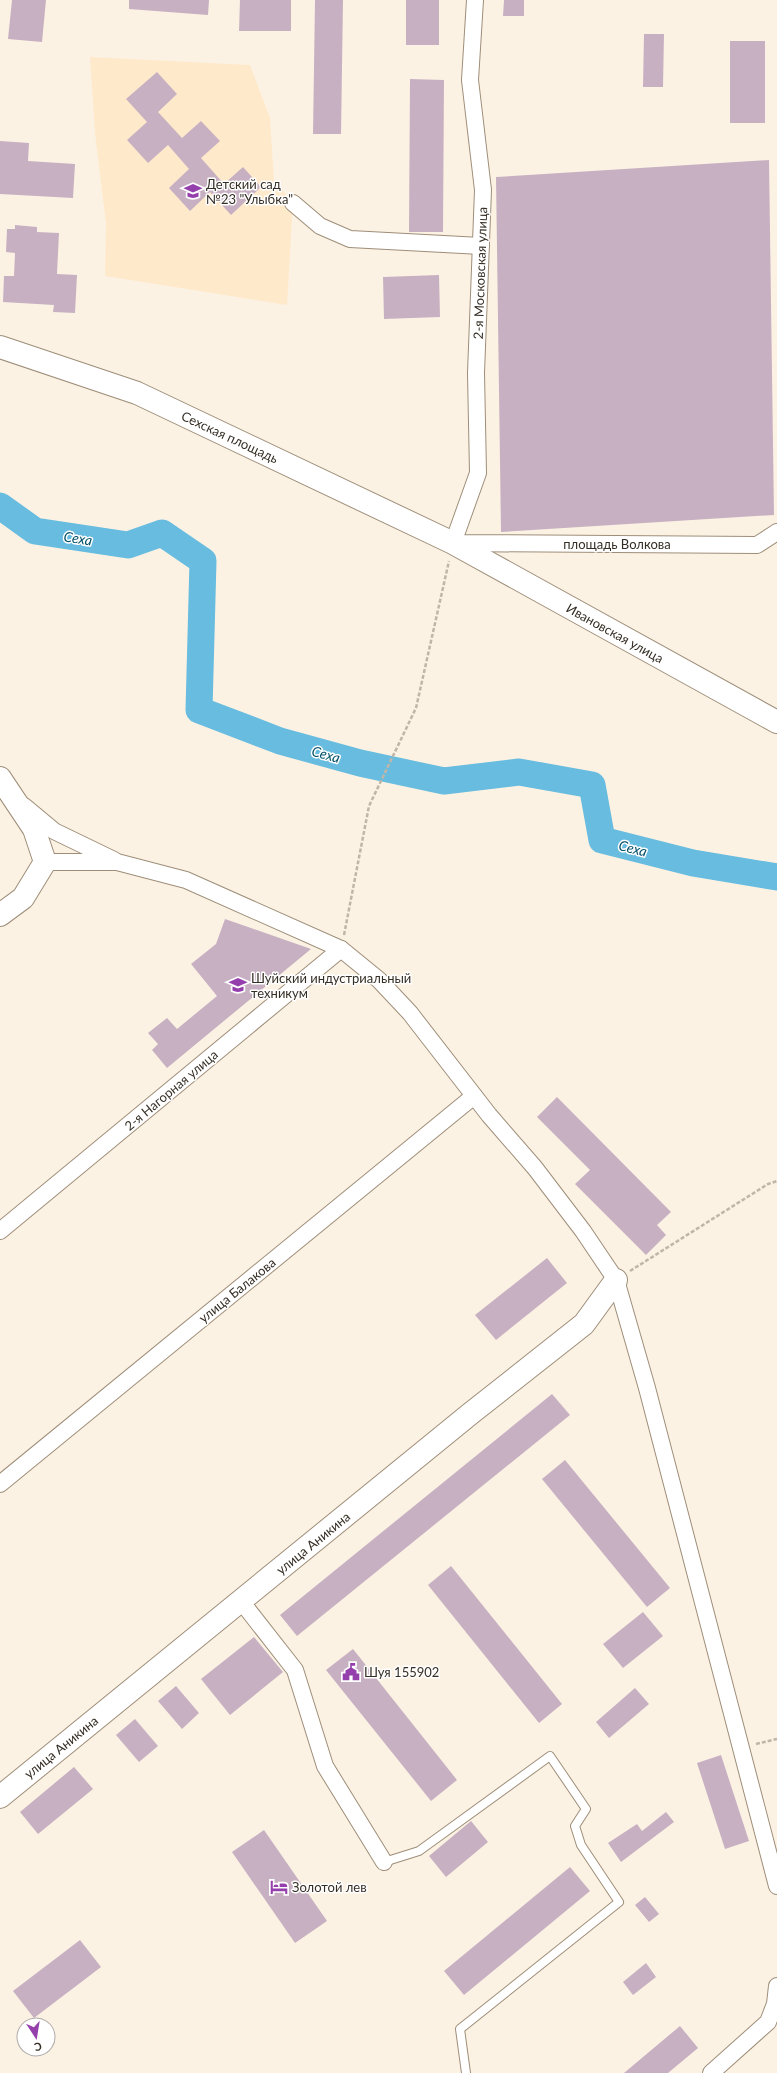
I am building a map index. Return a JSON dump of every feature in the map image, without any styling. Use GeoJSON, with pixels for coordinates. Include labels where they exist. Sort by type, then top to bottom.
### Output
{"type":"FeatureCollection","features":[{"type":"Feature","properties":{"kind":"street","name":"2-я Московская улица"},"geometry":{"type":"LineString","coordinates":[[453,543],[478,473],[476,373],[483,190],[470,80],[475,0]]}},
{"type":"Feature","properties":{"kind":"street"},"geometry":{"type":"LineString","coordinates":[[293,203],[320,226],[350,239],[481,246]]}},
{"type":"Feature","properties":{"kind":"street","name":"Сехская площадь"},"geometry":{"type":"LineString","coordinates":[[0,347],[137,393],[453,543]]}},
{"type":"Feature","properties":{"kind":"street","name":"площадь Волкова"},"geometry":{"type":"LineString","coordinates":[[453,543],[757,545],[777,532]]}},
{"type":"Feature","properties":{"kind":"street","name":"Ивановская улица"},"geometry":{"type":"LineString","coordinates":[[453,543],[777,722]]}},
{"type":"Feature","properties":{"kind":"street"},"geometry":{"type":"LineString","coordinates":[[6,787],[54,831],[117,862],[186,880],[341,949],[379,980],[410,1013],[474,1096],[535,1168],[583,1232],[616,1280],[647,1388],[777,1886]]}},
{"type":"Feature","properties":{"kind":"street"},"geometry":{"type":"LineString","coordinates":[[0,915],[23,898],[45,862],[34,829],[6,787]]}},
{"type":"Feature","properties":{"kind":"street"},"geometry":{"type":"LineString","coordinates":[[45,862],[117,862]]}},
{"type":"Feature","properties":{"kind":"street","name":"2-я Нагорная улица"},"geometry":{"type":"LineString","coordinates":[[0,1231],[341,949]]}},
{"type":"Feature","properties":{"kind":"street","name":"улица Балакова"},"geometry":{"type":"LineString","coordinates":[[0,1484],[474,1096]]}},
{"type":"Feature","properties":{"kind":"street","name":"улица Аникина"},"geometry":{"type":"LineString","coordinates":[[0,1797],[470,1414],[584,1324],[616,1280]]}},
{"type":"Feature","properties":{"kind":"street"},"geometry":{"type":"LineString","coordinates":[[241,1601],[295,1670],[325,1766],[384,1862]]}},
{"type":"Feature","properties":{"kind":"street"},"geometry":{"type":"LineString","coordinates":[[711,2073],[768,2022],[775,2004],[777,1986]]}},
{"type":"Feature","properties":{"kind":"lane"},"geometry":{"type":"LineString","coordinates":[[384,1862],[419,1851],[550,1756],[586,1809],[575,1826],[581,1845],[619,1902],[460,2030],[466,2073]]}},
{"type":"Feature","properties":{"kind":"path"},"geometry":{"type":"LineString","coordinates":[[341,949],[369,806],[416,708],[453,543]]}},
{"type":"Feature","properties":{"kind":"path"},"geometry":{"type":"LineString","coordinates":[[616,1280],[768,1184],[777,1181]]}},
{"type":"Feature","properties":{"kind":"path"},"geometry":{"type":"LineString","coordinates":[[742,1748],[777,1739]]}},
{"type":"Feature","properties":{"kind":"shaded area","name":"Детский сад №23 \"Улыбка\""},"geometry":{"type":"Polygon","coordinates":[[[90,57],[250,65],[270,118],[274,180],[293,203],[287,305],[105,276],[106,224],[95,133],[90,57]]]}},
{"type":"Feature","properties":{"kind":"building"},"geometry":{"type":"Polygon","coordinates":[[[12,0],[46,0],[42,42],[8,39],[12,0]]]}},
{"type":"Feature","properties":{"kind":"building"},"geometry":{"type":"Polygon","coordinates":[[[129,0],[209,0],[208,15],[129,9],[129,0]]]}},
{"type":"Feature","properties":{"kind":"building"},"geometry":{"type":"Polygon","coordinates":[[[240,0],[291,0],[291,31],[239,31],[240,0]]]}},
{"type":"Feature","properties":{"kind":"building"},"geometry":{"type":"Polygon","coordinates":[[[315,0],[343,0],[341,134],[313,134],[315,0]]]}},
{"type":"Feature","properties":{"kind":"building"},"geometry":{"type":"Polygon","coordinates":[[[406,0],[439,0],[439,45],[406,45],[406,0]]]}},
{"type":"Feature","properties":{"kind":"building"},"geometry":{"type":"Polygon","coordinates":[[[504,0],[524,0],[524,16],[503,16],[504,0]]]}},
{"type":"Feature","properties":{"kind":"building"},"geometry":{"type":"Polygon","coordinates":[[[644,34],[664,34],[663,87],[643,87],[644,34]]]}},
{"type":"Feature","properties":{"kind":"building"},"geometry":{"type":"Polygon","coordinates":[[[730,41],[765,41],[765,123],[730,123],[730,41]]]}},
{"type":"Feature","properties":{"kind":"building"},"geometry":{"type":"Polygon","coordinates":[[[157,72],[177,94],[158,112],[182,138],[201,121],[220,141],[201,158],[224,184],[243,167],[261,187],[231,215],[210,192],[190,211],[169,188],[189,169],[168,145],[148,163],[127,140],[147,122],[126,99],[157,72]]]}},
{"type":"Feature","properties":{"kind":"building"},"geometry":{"type":"Polygon","coordinates":[[[410,79],[444,80],[443,232],[409,232],[410,79]]]}},
{"type":"Feature","properties":{"kind":"building"},"geometry":{"type":"Polygon","coordinates":[[[0,141],[29,143],[28,161],[75,164],[73,198],[0,194],[0,141]]]}},
{"type":"Feature","properties":{"kind":"building"},"geometry":{"type":"Polygon","coordinates":[[[769,160],[774,515],[501,532],[496,177],[769,160]]]}},
{"type":"Feature","properties":{"kind":"building"},"geometry":{"type":"Polygon","coordinates":[[[15,225],[37,227],[37,232],[59,233],[57,274],[77,275],[75,313],[53,312],[54,305],[3,302],[4,276],[14,276],[15,253],[6,252],[7,229],[15,229],[15,225]]]}},
{"type":"Feature","properties":{"kind":"building"},"geometry":{"type":"Polygon","coordinates":[[[439,275],[440,317],[384,319],[383,277],[439,275]]]}},
{"type":"Feature","properties":{"kind":"building","name":"Шуйский индустриальный техникум"},"geometry":{"type":"Polygon","coordinates":[[[225,919],[311,949],[167,1068],[152,1050],[158,1044],[148,1033],[167,1018],[177,1029],[217,996],[191,964],[216,944],[225,919]]]}},
{"type":"Feature","properties":{"kind":"building"},"geometry":{"type":"Polygon","coordinates":[[[557,1097],[671,1212],[657,1225],[666,1235],[646,1255],[575,1184],[590,1170],[537,1117],[557,1097]]]}},
{"type":"Feature","properties":{"kind":"building"},"geometry":{"type":"Polygon","coordinates":[[[547,1258],[567,1283],[496,1340],[475,1315],[547,1258]]]}},
{"type":"Feature","properties":{"kind":"building"},"geometry":{"type":"Polygon","coordinates":[[[552,1394],[570,1415],[297,1636],[280,1615],[552,1394]]]}},
{"type":"Feature","properties":{"kind":"building"},"geometry":{"type":"Polygon","coordinates":[[[565,1460],[670,1588],[647,1607],[542,1479],[565,1460]]]}},
{"type":"Feature","properties":{"kind":"building"},"geometry":{"type":"Polygon","coordinates":[[[451,1566],[562,1704],[539,1723],[428,1585],[451,1566]]]}},
{"type":"Feature","properties":{"kind":"building"},"geometry":{"type":"Polygon","coordinates":[[[643,1612],[663,1636],[623,1668],[603,1644],[643,1612]]]}},
{"type":"Feature","properties":{"kind":"building"},"geometry":{"type":"Polygon","coordinates":[[[254,1637],[283,1672],[230,1715],[201,1679],[254,1637]]]}},
{"type":"Feature","properties":{"kind":"building"},"geometry":{"type":"Polygon","coordinates":[[[353,1649],[457,1780],[431,1801],[326,1670],[353,1649]]]}},
{"type":"Feature","properties":{"kind":"building"},"geometry":{"type":"Polygon","coordinates":[[[176,1686],[199,1713],[182,1729],[158,1701],[176,1686]]]}},
{"type":"Feature","properties":{"kind":"building"},"geometry":{"type":"Polygon","coordinates":[[[635,1688],[649,1704],[609,1738],[596,1722],[635,1688]]]}},
{"type":"Feature","properties":{"kind":"building"},"geometry":{"type":"Polygon","coordinates":[[[135,1719],[158,1746],[139,1762],[116,1735],[135,1719]]]}},
{"type":"Feature","properties":{"kind":"building"},"geometry":{"type":"Polygon","coordinates":[[[721,1755],[749,1841],[725,1849],[697,1763],[721,1755]]]}},
{"type":"Feature","properties":{"kind":"building"},"geometry":{"type":"Polygon","coordinates":[[[74,1767],[93,1789],[38,1834],[20,1812],[74,1767]]]}},
{"type":"Feature","properties":{"kind":"building"},"geometry":{"type":"Polygon","coordinates":[[[666,1812],[674,1822],[621,1862],[608,1843],[637,1824],[642,1831],[666,1812]]]}},
{"type":"Feature","properties":{"kind":"building"},"geometry":{"type":"Polygon","coordinates":[[[471,1821],[488,1842],[446,1877],[429,1856],[471,1821]]]}},
{"type":"Feature","properties":{"kind":"building","name":"Золотой лев"},"geometry":{"type":"Polygon","coordinates":[[[264,1830],[327,1921],[295,1943],[232,1852],[264,1830]]]}},
{"type":"Feature","properties":{"kind":"building"},"geometry":{"type":"Polygon","coordinates":[[[570,1867],[590,1891],[464,1995],[444,1971],[570,1867]]]}},
{"type":"Feature","properties":{"kind":"building"},"geometry":{"type":"Polygon","coordinates":[[[645,1897],[659,1914],[649,1922],[635,1905],[645,1897]]]}},
{"type":"Feature","properties":{"kind":"building"},"geometry":{"type":"Polygon","coordinates":[[[80,1940],[101,1967],[35,2017],[33,2017],[13,1991],[80,1940]]]}},
{"type":"Feature","properties":{"kind":"building"},"geometry":{"type":"Polygon","coordinates":[[[646,1963],[656,1977],[633,1995],[623,1982],[646,1963]]]}},
{"type":"Feature","properties":{"kind":"building"},"geometry":{"type":"Polygon","coordinates":[[[680,2026],[698,2048],[668,2073],[624,2073],[680,2026]]]}},
{"type":"Feature","properties":{"kind":"waterway","name":"Сеха"},"geometry":{"type":"LineString","coordinates":[[0,506],[35,531],[128,545],[162,533],[203,561],[199,710],[280,741],[360,763],[444,781],[519,772],[592,785],[602,840],[693,863],[777,877]]}},
{"type":"Feature","properties":{"kind":"place","name":"Детский сад №23 \"Улыбка\""},"geometry":{"type":"Point","coordinates":[193,191]}},
{"type":"Feature","properties":{"kind":"place","name":"Шуйский индустриальный техникум"},"geometry":{"type":"Point","coordinates":[238,985]}},
{"type":"Feature","properties":{"kind":"place","name":"Шуя 155902"},"geometry":{"type":"Point","coordinates":[351,1672]}},
{"type":"Feature","properties":{"kind":"place","name":"Золотой лев"},"geometry":{"type":"Point","coordinates":[279,1887]}}]}
